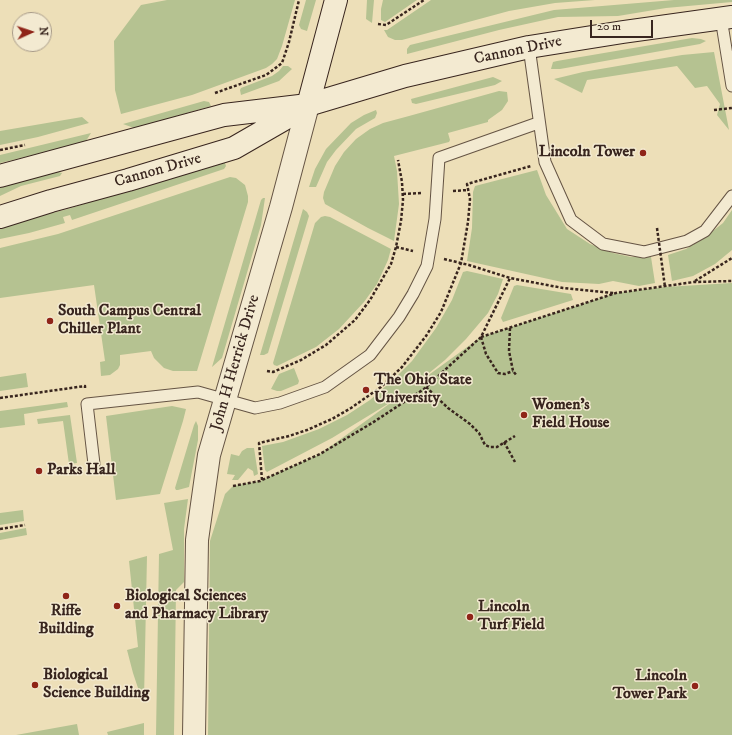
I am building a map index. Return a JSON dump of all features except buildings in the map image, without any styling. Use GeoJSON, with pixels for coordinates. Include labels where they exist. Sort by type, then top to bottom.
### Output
{"type":"FeatureCollection","features":[{"type":"Feature","properties":{"kind":"street","name":"John H Herrick Drive"},"geometry":{"type":"LineString","coordinates":[[194,735],[197,540],[209,455],[281,207],[336,0]]}},
{"type":"Feature","properties":{"kind":"street","name":"Cannon Drive"},"geometry":{"type":"LineString","coordinates":[[0,176],[224,115],[308,106],[405,76],[529,47],[623,32],[727,18]]}},
{"type":"Feature","properties":{"kind":"street","name":"Cannon Drive"},"geometry":{"type":"LineString","coordinates":[[0,217],[51,200],[128,180],[234,148],[308,106]]}},
{"type":"Feature","properties":{"kind":"lane"},"geometry":{"type":"LineString","coordinates":[[727,18],[732,86]]}},
{"type":"Feature","properties":{"kind":"lane"},"geometry":{"type":"LineString","coordinates":[[529,47],[538,123],[545,162],[571,220],[603,244],[644,252],[687,241],[705,231],[732,196]]}},
{"type":"Feature","properties":{"kind":"lane"},"geometry":{"type":"LineString","coordinates":[[94,464],[87,404],[198,392],[255,408],[280,403],[325,387],[370,355],[399,318],[427,266],[435,219],[439,158],[538,123]]}},
{"type":"Feature","properties":{"kind":"path"},"geometry":{"type":"LineString","coordinates":[[215,93],[266,75],[282,63],[289,42],[299,0]]}},
{"type":"Feature","properties":{"kind":"path"},"geometry":{"type":"LineString","coordinates":[[378,24],[386,25],[424,0]]}},
{"type":"Feature","properties":{"kind":"path"},"geometry":{"type":"LineString","coordinates":[[714,110],[732,108]]}},
{"type":"Feature","properties":{"kind":"path"},"geometry":{"type":"LineString","coordinates":[[267,371],[273,372],[301,360],[326,345],[355,320],[382,281],[391,264],[401,221],[403,194],[398,160]]}},
{"type":"Feature","properties":{"kind":"path"},"geometry":{"type":"LineString","coordinates":[[449,191],[468,190]]}},
{"type":"Feature","properties":{"kind":"path"},"geometry":{"type":"LineString","coordinates":[[403,194],[424,193]]}},
{"type":"Feature","properties":{"kind":"path"},"geometry":{"type":"LineString","coordinates":[[657,228],[665,287]]}},
{"type":"Feature","properties":{"kind":"path"},"geometry":{"type":"LineString","coordinates":[[396,247],[415,252]]}},
{"type":"Feature","properties":{"kind":"path"},"geometry":{"type":"LineString","coordinates":[[441,258],[510,278],[562,288],[616,293]]}},
{"type":"Feature","properties":{"kind":"path"},"geometry":{"type":"LineString","coordinates":[[694,282],[732,258]]}},
{"type":"Feature","properties":{"kind":"path"},"geometry":{"type":"LineString","coordinates":[[233,486],[262,480],[320,454],[372,423],[426,387],[481,338],[510,278]]}},
{"type":"Feature","properties":{"kind":"path"},"geometry":{"type":"LineString","coordinates":[[481,338],[616,293],[694,282],[732,281]]}},
{"type":"Feature","properties":{"kind":"path"},"geometry":{"type":"LineString","coordinates":[[510,328],[509,351],[513,370],[517,376]]}},
{"type":"Feature","properties":{"kind":"path"},"geometry":{"type":"LineString","coordinates":[[481,338],[486,354],[498,373],[505,374],[513,370]]}},
{"type":"Feature","properties":{"kind":"path"},"geometry":{"type":"LineString","coordinates":[[0,398],[85,386],[87,404]]}},
{"type":"Feature","properties":{"kind":"path"},"geometry":{"type":"LineString","coordinates":[[426,387],[448,408],[470,424],[479,433],[485,445],[497,447],[515,436]]}},
{"type":"Feature","properties":{"kind":"path"},"geometry":{"type":"LineString","coordinates":[[504,442],[514,462]]}},
{"type":"Feature","properties":{"kind":"path"},"geometry":{"type":"LineString","coordinates":[[259,443],[262,480]]}},
{"type":"Feature","properties":{"kind":"path"},"geometry":{"type":"LineString","coordinates":[[0,529],[25,525]]}},
{"type":"Feature","properties":{"kind":"green space"},"geometry":{"type":"Polygon","coordinates":[[[167,0],[295,0],[277,59],[266,68],[192,95],[121,114],[115,90],[114,41],[141,5],[167,0]]]}},
{"type":"Feature","properties":{"kind":"green space"},"geometry":{"type":"Polygon","coordinates":[[[306,0],[316,0],[307,31],[301,29],[299,25],[306,0]]]}},
{"type":"Feature","properties":{"kind":"green space"},"geometry":{"type":"Polygon","coordinates":[[[367,0],[374,0],[372,23],[366,19],[367,0]]]}},
{"type":"Feature","properties":{"kind":"green space"},"geometry":{"type":"Polygon","coordinates":[[[383,0],[417,0],[385,22],[381,20],[383,0]]]}},
{"type":"Feature","properties":{"kind":"green space"},"geometry":{"type":"Polygon","coordinates":[[[431,0],[595,0],[555,3],[509,11],[402,40],[395,40],[388,37],[384,30],[387,30],[431,0]]]}},
{"type":"Feature","properties":{"kind":"green space"},"geometry":{"type":"Polygon","coordinates":[[[674,0],[732,0],[732,2],[666,8],[618,16],[558,17],[499,30],[407,54],[407,49],[410,45],[554,10],[674,0]]]}},
{"type":"Feature","properties":{"kind":"green space"},"geometry":{"type":"Polygon","coordinates":[[[692,38],[706,41],[700,44],[560,69],[551,69],[553,62],[557,61],[692,38]]]}},
{"type":"Feature","properties":{"kind":"green space"},"geometry":{"type":"Polygon","coordinates":[[[714,52],[729,130],[717,115],[720,104],[707,86],[695,88],[677,66],[587,80],[582,93],[554,79],[583,72],[682,55],[714,52]]]}},
{"type":"Feature","properties":{"kind":"green space"},"geometry":{"type":"Polygon","coordinates":[[[283,66],[288,66],[292,69],[279,81],[241,95],[241,88],[272,76],[283,66]]]}},
{"type":"Feature","properties":{"kind":"green space"},"geometry":{"type":"Polygon","coordinates":[[[493,77],[502,81],[495,85],[416,104],[412,103],[411,99],[493,77]]]}},
{"type":"Feature","properties":{"kind":"green space"},"geometry":{"type":"Polygon","coordinates":[[[499,91],[507,92],[508,101],[502,110],[488,120],[488,122],[448,133],[450,140],[449,142],[394,156],[397,171],[399,204],[394,241],[325,204],[323,198],[324,192],[335,166],[344,152],[356,139],[370,129],[383,123],[499,91]]]}},
{"type":"Feature","properties":{"kind":"green space"},"geometry":{"type":"Polygon","coordinates":[[[204,101],[209,102],[211,106],[139,127],[134,128],[123,124],[204,101]]]}},
{"type":"Feature","properties":{"kind":"green space"},"geometry":{"type":"Polygon","coordinates":[[[376,110],[377,113],[375,118],[356,129],[336,150],[327,162],[316,187],[309,187],[315,169],[326,149],[351,123],[376,110]]]}},
{"type":"Feature","properties":{"kind":"green space"},"geometry":{"type":"Polygon","coordinates":[[[82,117],[89,123],[38,137],[0,145],[0,131],[82,117]]]}},
{"type":"Feature","properties":{"kind":"green space"},"geometry":{"type":"Polygon","coordinates":[[[91,133],[86,141],[79,144],[0,163],[0,155],[91,133]]]}},
{"type":"Feature","properties":{"kind":"green space"},"geometry":{"type":"Polygon","coordinates":[[[224,160],[226,166],[224,169],[72,220],[70,215],[63,217],[65,223],[0,239],[0,226],[68,209],[224,160]]]}},
{"type":"Feature","properties":{"kind":"green space"},"geometry":{"type":"Polygon","coordinates":[[[537,170],[546,195],[567,229],[590,244],[613,253],[631,257],[651,257],[655,283],[639,286],[613,281],[599,284],[562,282],[467,261],[472,228],[473,192],[475,186],[537,170]]]}},
{"type":"Feature","properties":{"kind":"green space"},"geometry":{"type":"Polygon","coordinates":[[[58,172],[62,173],[60,176],[21,186],[0,196],[0,187],[4,185],[58,172]]]}},
{"type":"Feature","properties":{"kind":"green space"},"geometry":{"type":"Polygon","coordinates":[[[230,177],[236,178],[245,185],[248,202],[197,371],[173,371],[164,368],[154,358],[151,351],[120,355],[120,365],[118,369],[110,375],[101,376],[100,362],[105,361],[94,285],[0,298],[0,248],[58,234],[230,177]]]}},
{"type":"Feature","properties":{"kind":"green space"},"geometry":{"type":"Polygon","coordinates":[[[265,198],[261,225],[222,358],[212,367],[261,200],[265,198]]]}},
{"type":"Feature","properties":{"kind":"green space"},"geometry":{"type":"Polygon","coordinates":[[[303,209],[309,216],[268,353],[260,355],[303,209]]]}},
{"type":"Feature","properties":{"kind":"green space"},"geometry":{"type":"Polygon","coordinates":[[[732,210],[732,250],[715,264],[693,276],[672,281],[668,255],[686,249],[704,238],[723,223],[732,210]]]}},
{"type":"Feature","properties":{"kind":"green space"},"geometry":{"type":"Polygon","coordinates":[[[321,217],[330,217],[391,249],[388,260],[377,284],[364,302],[339,329],[316,347],[277,366],[273,363],[315,223],[321,217]]]}},
{"type":"Feature","properties":{"kind":"green space","name":"Lincoln Turf Field"},"geometry":{"type":"Polygon","coordinates":[[[467,271],[503,279],[498,294],[488,313],[466,339],[445,360],[412,387],[481,337],[616,293],[665,287],[732,283],[732,735],[208,735],[210,541],[225,494],[233,486],[260,481],[320,454],[396,399],[332,438],[267,472],[265,470],[262,446],[283,442],[319,429],[347,415],[370,400],[395,378],[412,361],[436,328],[452,300],[463,272],[467,271]]]}},
{"type":"Feature","properties":{"kind":"green space"},"geometry":{"type":"Polygon","coordinates":[[[517,285],[571,294],[573,300],[503,322],[501,318],[514,286],[517,285]]]}},
{"type":"Feature","properties":{"kind":"green space"},"geometry":{"type":"Polygon","coordinates":[[[294,368],[299,381],[298,384],[281,391],[271,389],[279,374],[294,368]]]}},
{"type":"Feature","properties":{"kind":"green space"},"geometry":{"type":"Polygon","coordinates":[[[26,373],[28,387],[0,391],[0,377],[26,373]]]}},
{"type":"Feature","properties":{"kind":"green space"},"geometry":{"type":"Polygon","coordinates":[[[67,402],[68,407],[24,414],[25,425],[0,428],[0,411],[67,402]]]}},
{"type":"Feature","properties":{"kind":"green space"},"geometry":{"type":"Polygon","coordinates":[[[172,406],[186,409],[160,494],[116,500],[106,416],[172,406]]]}},
{"type":"Feature","properties":{"kind":"green space"},"geometry":{"type":"Polygon","coordinates":[[[70,415],[77,463],[69,464],[63,421],[38,424],[37,419],[70,415]]]}},
{"type":"Feature","properties":{"kind":"green space"},"geometry":{"type":"Polygon","coordinates":[[[196,421],[198,426],[198,440],[189,487],[176,490],[175,488],[196,421]]]}},
{"type":"Feature","properties":{"kind":"green space"},"geometry":{"type":"Polygon","coordinates":[[[247,448],[254,448],[258,474],[254,476],[253,471],[248,468],[238,480],[232,480],[235,475],[227,474],[231,454],[239,456],[242,451],[247,448]]]}},
{"type":"Feature","properties":{"kind":"green space"},"geometry":{"type":"Polygon","coordinates":[[[188,499],[184,529],[184,582],[176,590],[174,735],[156,735],[159,554],[173,550],[164,503],[188,499]]]}},
{"type":"Feature","properties":{"kind":"green space"},"geometry":{"type":"Polygon","coordinates":[[[23,510],[24,521],[0,525],[0,513],[23,510]]]}},
{"type":"Feature","properties":{"kind":"green space"},"geometry":{"type":"Polygon","coordinates":[[[26,528],[27,535],[0,540],[0,533],[26,528]]]}},
{"type":"Feature","properties":{"kind":"green space"},"geometry":{"type":"Polygon","coordinates":[[[147,556],[144,699],[142,700],[127,650],[138,647],[129,561],[147,556]]]}},
{"type":"Feature","properties":{"kind":"green space"},"geometry":{"type":"Polygon","coordinates":[[[144,723],[144,735],[108,735],[107,732],[144,723]]]}},
{"type":"Feature","properties":{"kind":"green space"},"geometry":{"type":"Polygon","coordinates":[[[77,724],[79,735],[16,735],[77,724]]]}},
{"type":"Feature","properties":{"kind":"place","name":"Lincoln Tower"},"geometry":{"type":"Point","coordinates":[643,153]}},
{"type":"Feature","properties":{"kind":"place","name":"South Campus Central Chiller Plant"},"geometry":{"type":"Point","coordinates":[50,321]}},
{"type":"Feature","properties":{"kind":"place","name":"The Ohio State University"},"geometry":{"type":"Point","coordinates":[366,390]}},
{"type":"Feature","properties":{"kind":"place","name":"Women's Field House"},"geometry":{"type":"Point","coordinates":[524,415]}},
{"type":"Feature","properties":{"kind":"place","name":"Parks Hall"},"geometry":{"type":"Point","coordinates":[39,471]}},
{"type":"Feature","properties":{"kind":"place","name":"Riffe Building"},"geometry":{"type":"Point","coordinates":[66,596]}},
{"type":"Feature","properties":{"kind":"place","name":"Biological Sciences and Pharmacy Library"},"geometry":{"type":"Point","coordinates":[117,606]}},
{"type":"Feature","properties":{"kind":"place","name":"Lincoln Turf Field"},"geometry":{"type":"Point","coordinates":[470,617]}},
{"type":"Feature","properties":{"kind":"place","name":"Biological Science Building"},"geometry":{"type":"Point","coordinates":[35,685]}},
{"type":"Feature","properties":{"kind":"place","name":"Lincoln Tower Park"},"geometry":{"type":"Point","coordinates":[695,686]}}]}
